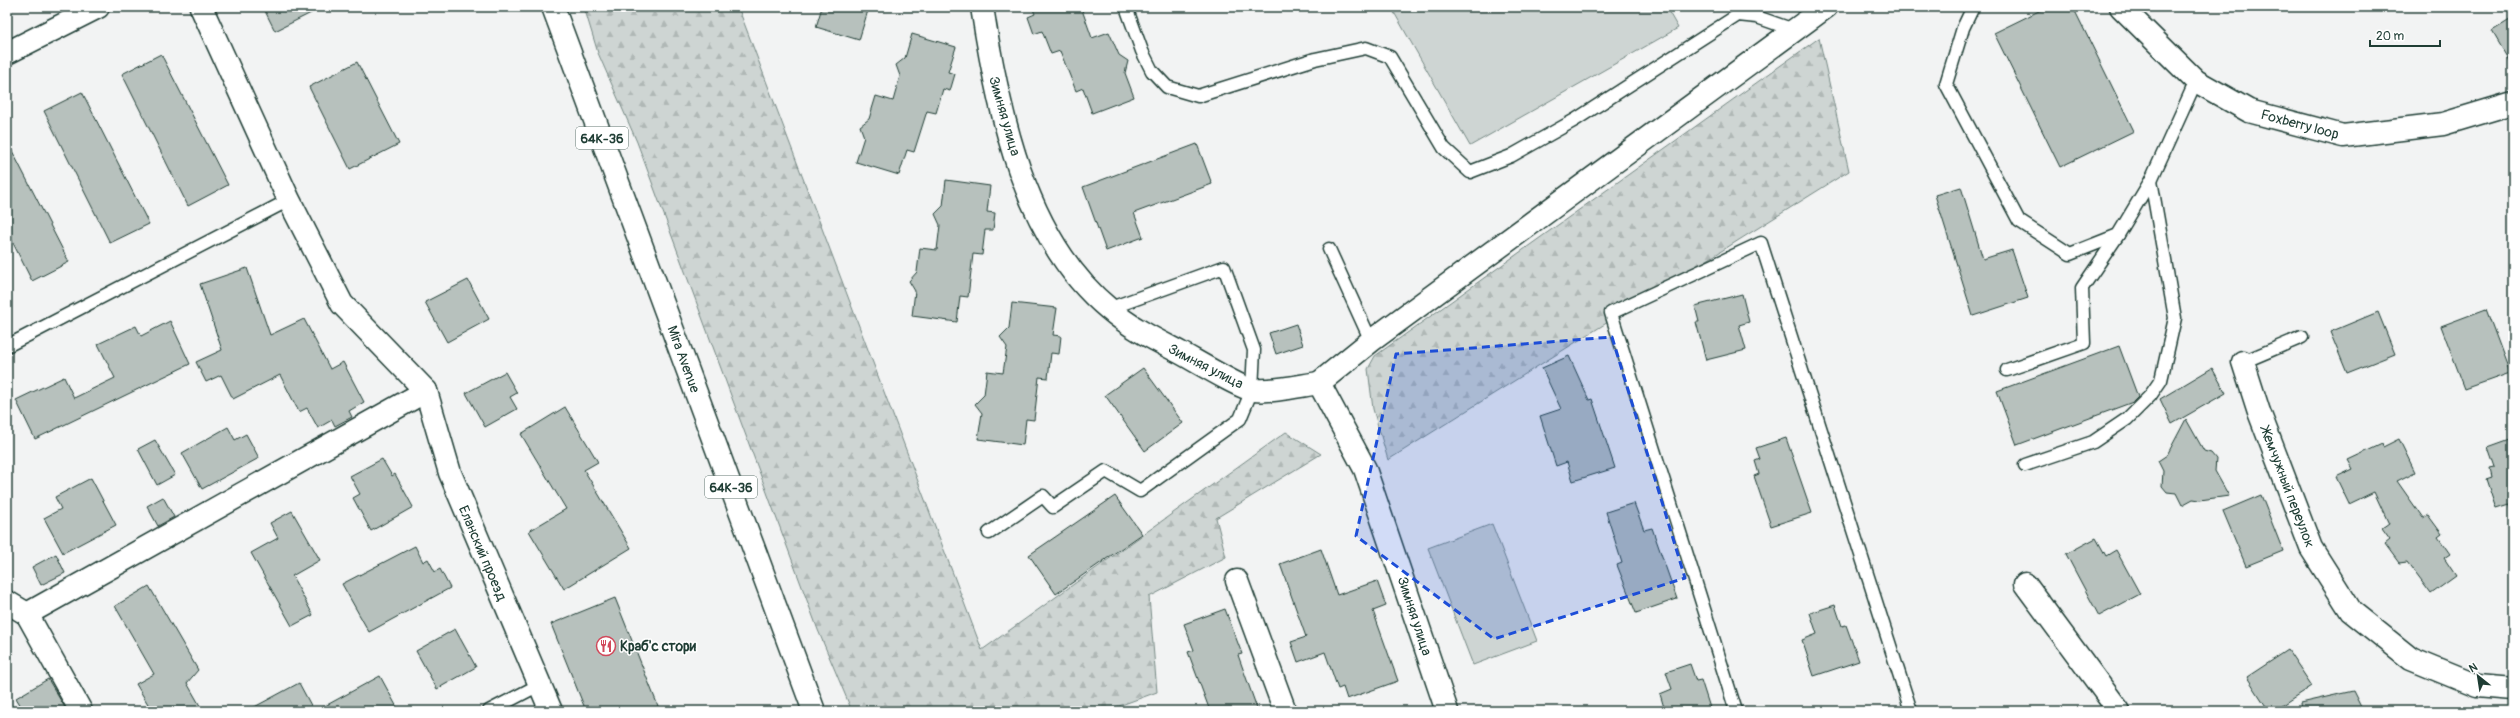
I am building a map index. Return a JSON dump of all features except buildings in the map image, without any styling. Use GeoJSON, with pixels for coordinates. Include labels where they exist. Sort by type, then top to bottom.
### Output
{"type":"FeatureCollection","features":[{"type":"Feature","properties":{"kind":"street"},"geometry":{"type":"LineString","coordinates":[[7,53],[98,7]]}},
{"type":"Feature","properties":{"kind":"street"},"geometry":{"type":"LineString","coordinates":[[27,614],[426,391],[342,304],[289,200],[202,7]]}},
{"type":"Feature","properties":{"kind":"street","name":"Mira Avenue"},"geometry":{"type":"LineString","coordinates":[[553,7],[814,711]]}},
{"type":"Feature","properties":{"kind":"street","name":"Зимняя улица"},"geometry":{"type":"LineString","coordinates":[[982,7],[992,68],[1006,128],[1029,193],[1051,240],[1078,277],[1108,309],[1142,333],[1252,390],[1319,383],[1366,469],[1447,711]]}},
{"type":"Feature","properties":{"kind":"street"},"geometry":{"type":"LineString","coordinates":[[1319,383],[1371,341],[1826,7]]}},
{"type":"Feature","properties":{"kind":"street","name":"Foxberry loop"},"geometry":{"type":"LineString","coordinates":[[2121,7],[2196,81],[2249,110],[2343,136],[2443,124],[2513,103]]}},
{"type":"Feature","properties":{"kind":"street","name":"Жемчужный переулок"},"geometry":{"type":"LineString","coordinates":[[2244,362],[2259,412],[2310,548],[2351,611],[2411,660],[2477,686],[2513,689]]}},
{"type":"Feature","properties":{"kind":"street","name":"Еланский проезд"},"geometry":{"type":"LineString","coordinates":[[426,391],[450,473],[539,685],[552,711]]}},
{"type":"Feature","properties":{"kind":"street"},"geometry":{"type":"LineString","coordinates":[[1237,581],[1285,711]]}},
{"type":"Feature","properties":{"kind":"street"},"geometry":{"type":"LineString","coordinates":[[2025,584],[2119,711]]}},
{"type":"Feature","properties":{"kind":"street"},"geometry":{"type":"LineString","coordinates":[[7,602],[27,614],[81,711]]}},
{"type":"Feature","properties":{"kind":"lane"},"geometry":{"type":"LineString","coordinates":[[1126,7],[1142,51],[1152,71],[1167,88],[1198,96],[1315,59],[1366,48],[1390,57],[1444,148],[1470,172],[1511,156],[1575,120],[1738,15],[1757,17],[1794,30]]}},
{"type":"Feature","properties":{"kind":"lane"},"geometry":{"type":"LineString","coordinates":[[1973,7],[1963,28],[1946,84],[2019,221],[2070,254],[2118,235]]}},
{"type":"Feature","properties":{"kind":"lane"},"geometry":{"type":"LineString","coordinates":[[2007,370],[2084,343],[2082,288],[2118,235],[2151,180],[2196,81]]}},
{"type":"Feature","properties":{"kind":"lane"},"geometry":{"type":"LineString","coordinates":[[2025,465],[2093,442],[2127,418],[2150,396],[2161,380],[2175,318],[2151,180]]}},
{"type":"Feature","properties":{"kind":"lane"},"geometry":{"type":"LineString","coordinates":[[7,346],[289,200]]}},
{"type":"Feature","properties":{"kind":"lane"},"geometry":{"type":"LineString","coordinates":[[1736,711],[1611,313],[1761,243],[1911,711]]}},
{"type":"Feature","properties":{"kind":"lane"},"geometry":{"type":"LineString","coordinates":[[1329,249],[1371,341]]}},
{"type":"Feature","properties":{"kind":"lane"},"geometry":{"type":"LineString","coordinates":[[989,533],[1042,496],[1053,507],[1106,471],[1140,491],[1240,419],[1252,390],[1254,350],[1224,267],[1108,309]]}},
{"type":"Feature","properties":{"kind":"lane"},"geometry":{"type":"LineString","coordinates":[[2244,362],[2302,336]]}},
{"type":"Feature","properties":{"kind":"lane"},"geometry":{"type":"LineString","coordinates":[[489,711],[539,685]]}},
{"type":"Feature","properties":{"kind":"highlighted area"},"geometry":{"type":"Polygon","coordinates":[[[1612,337],[1685,578],[1494,639],[1356,536],[1396,354],[1612,337]]]}},
{"type":"Feature","properties":{"kind":"green space"},"geometry":{"type":"Polygon","coordinates":[[[584,7],[738,7],[982,650],[1286,432],[1321,454],[1216,518],[1226,557],[1149,597],[1157,692],[1105,711],[852,711],[818,630],[637,142],[598,53],[584,7]]]}},
{"type":"Feature","properties":{"kind":"green space"},"geometry":{"type":"Polygon","coordinates":[[[1391,7],[1666,7],[1678,28],[1470,146],[1391,7]]]}},
{"type":"Feature","properties":{"kind":"green space"},"geometry":{"type":"Polygon","coordinates":[[[1819,38],[1849,171],[1388,460],[1373,409],[1368,369],[1375,356],[1819,38]]]}},
{"type":"Feature","properties":{"kind":"green space"},"geometry":{"type":"Polygon","coordinates":[[[1492,524],[1537,641],[1473,665],[1428,548],[1492,524]]]}},
{"type":"Feature","properties":{"kind":"place","name":"Краб'с стори"},"geometry":{"type":"Point","coordinates":[606,646]}}]}
